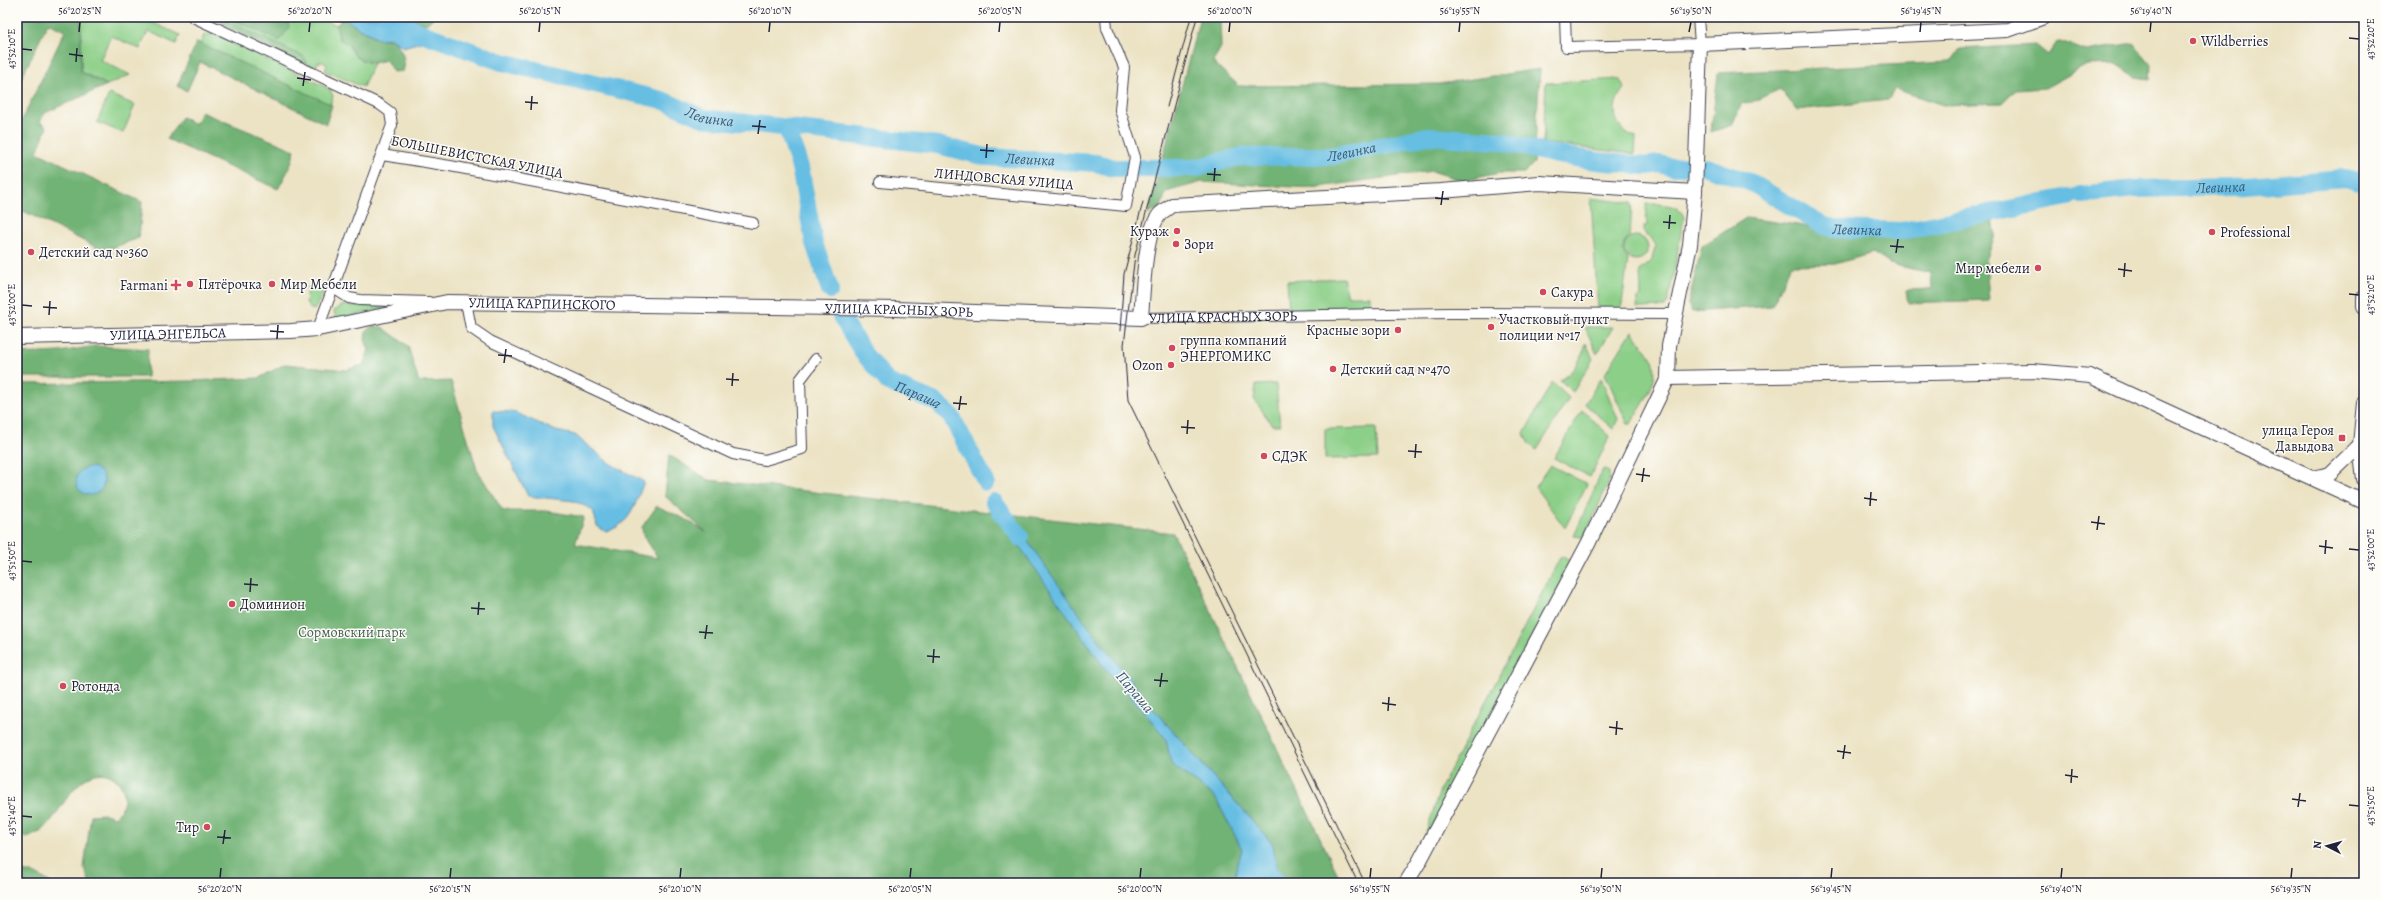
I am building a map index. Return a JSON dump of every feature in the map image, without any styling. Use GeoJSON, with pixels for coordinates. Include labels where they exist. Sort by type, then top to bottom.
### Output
{"type":"FeatureCollection","features":[{"type":"Feature","properties":{"kind":"street","name":"БОЛЬШЕВИСТСКАЯ УЛИЦА"},"geometry":{"type":"LineString","coordinates":[[193,17],[384,107],[390,112],[392,125],[382,155],[450,166],[754,223]]}},
{"type":"Feature","properties":{"kind":"street","name":"ЛИНДОВСКАЯ УЛИЦА"},"geometry":{"type":"LineString","coordinates":[[880,182],[1126,206],[1135,157],[1120,110],[1124,67],[1107,28],[1106,17]]}},
{"type":"Feature","properties":{"kind":"street"},"geometry":{"type":"LineString","coordinates":[[1565,17],[1566,47],[1700,44],[2008,30],[2044,17]]}},
{"type":"Feature","properties":{"kind":"street"},"geometry":{"type":"LineString","coordinates":[[1406,883],[1419,862],[1588,544],[1668,378],[1669,346],[1690,245],[1696,192],[1700,44],[1698,17]]}},
{"type":"Feature","properties":{"kind":"street"},"geometry":{"type":"LineString","coordinates":[[318,329],[332,287],[382,155]]}},
{"type":"Feature","properties":{"kind":"street"},"geometry":{"type":"LineString","coordinates":[[1141,318],[1152,234],[1159,215],[1172,205],[1441,191],[1539,183],[1696,192]]}},
{"type":"Feature","properties":{"kind":"street"},"geometry":{"type":"LineString","coordinates":[[332,287],[349,298],[360,300],[447,302]]}},
{"type":"Feature","properties":{"kind":"street"},"geometry":{"type":"LineString","coordinates":[[2364,298],[2364,306]]}},
{"type":"Feature","properties":{"kind":"street","name":"УЛИЦА КАРПИНСКОГО"},"geometry":{"type":"LineString","coordinates":[[318,329],[447,302],[769,307]]}},
{"type":"Feature","properties":{"kind":"street"},"geometry":{"type":"LineString","coordinates":[[466,302],[471,328],[490,342],[733,454],[765,460],[802,449],[800,380],[816,359]]}},
{"type":"Feature","properties":{"kind":"street","name":"УЛИЦА КРАСНЫХ ЗОРЬ"},"geometry":{"type":"LineString","coordinates":[[769,307],[896,309],[1141,318],[1449,313],[1676,314]]}},
{"type":"Feature","properties":{"kind":"street","name":"УЛИЦА ЭНГЕЛЬСА"},"geometry":{"type":"LineString","coordinates":[[17,337],[291,331],[318,329]]}},
{"type":"Feature","properties":{"kind":"street"},"geometry":{"type":"LineString","coordinates":[[1668,378],[2033,371],[2090,376],[2364,502]]}},
{"type":"Feature","properties":{"kind":"street"},"geometry":{"type":"LineString","coordinates":[[2364,403],[2362,445],[2364,479]]}},
{"type":"Feature","properties":{"kind":"street"},"geometry":{"type":"LineString","coordinates":[[2313,478],[2330,474],[2362,445]]}},
{"type":"Feature","properties":{"kind":"green space"},"geometry":{"type":"Polygon","coordinates":[[[17,17],[81,17],[81,72],[107,85],[45,113],[40,122],[47,127],[37,152],[142,202],[139,238],[104,251],[17,208],[17,130],[65,31],[48,23],[17,87],[17,17]]]}},
{"type":"Feature","properties":{"kind":"green space"},"geometry":{"type":"Polygon","coordinates":[[[81,17],[140,17],[180,35],[176,44],[148,31],[140,49],[111,36],[100,60],[130,75],[107,85],[81,72],[81,17]]]}},
{"type":"Feature","properties":{"kind":"green space"},"geometry":{"type":"Polygon","coordinates":[[[211,17],[315,17],[337,25],[340,36],[358,57],[373,63],[363,87],[325,71],[327,65],[323,62],[318,62],[316,68],[226,21],[223,22],[211,17]]]}},
{"type":"Feature","properties":{"kind":"green space"},"geometry":{"type":"Polygon","coordinates":[[[228,17],[287,17],[289,28],[279,41],[228,17]]]}},
{"type":"Feature","properties":{"kind":"green space"},"geometry":{"type":"Polygon","coordinates":[[[407,17],[434,17],[426,24],[407,17]]]}},
{"type":"Feature","properties":{"kind":"green space"},"geometry":{"type":"Polygon","coordinates":[[[1200,17],[1220,17],[1221,47],[1213,62],[1239,86],[1439,84],[1540,69],[1534,163],[1524,173],[1499,173],[1463,181],[1432,171],[1312,188],[1202,182],[1166,192],[1161,207],[1148,214],[1200,17]]]}},
{"type":"Feature","properties":{"kind":"green space"},"geometry":{"type":"Polygon","coordinates":[[[347,19],[361,30],[371,34],[375,38],[393,40],[401,50],[404,59],[405,63],[403,71],[393,72],[386,60],[373,63],[363,61],[355,56],[348,44],[339,39],[337,25],[341,20],[347,19]]]}},
{"type":"Feature","properties":{"kind":"green space"},"geometry":{"type":"Polygon","coordinates":[[[226,21],[303,56],[306,63],[303,64],[222,25],[226,21]]]}},
{"type":"Feature","properties":{"kind":"green space"},"geometry":{"type":"Polygon","coordinates":[[[214,34],[330,89],[333,96],[330,105],[200,44],[204,35],[214,34]]]}},
{"type":"Feature","properties":{"kind":"green space"},"geometry":{"type":"Polygon","coordinates":[[[2057,41],[2087,51],[2134,43],[2151,64],[2150,79],[2135,77],[2116,64],[2087,65],[2045,88],[2016,90],[2003,103],[1943,105],[1895,89],[1888,100],[1797,110],[1780,89],[1752,102],[1742,103],[1732,125],[1711,132],[1718,73],[1951,62],[1960,49],[2036,45],[2048,55],[2057,41]]]}},
{"type":"Feature","properties":{"kind":"green space"},"geometry":{"type":"Polygon","coordinates":[[[197,42],[332,105],[326,124],[200,62],[187,91],[177,86],[197,42]]]}},
{"type":"Feature","properties":{"kind":"green space"},"geometry":{"type":"Polygon","coordinates":[[[1619,79],[1625,88],[1616,102],[1616,116],[1622,129],[1628,134],[1636,137],[1635,154],[1543,143],[1546,83],[1619,79]]]}},
{"type":"Feature","properties":{"kind":"green space"},"geometry":{"type":"Polygon","coordinates":[[[109,94],[135,105],[123,133],[97,122],[109,94]]]}},
{"type":"Feature","properties":{"kind":"green space"},"geometry":{"type":"Polygon","coordinates":[[[201,112],[295,150],[290,167],[278,189],[167,139],[182,117],[195,124],[201,112]]]}},
{"type":"Feature","properties":{"kind":"green space"},"geometry":{"type":"Polygon","coordinates":[[[1591,198],[1632,203],[1630,236],[1625,241],[1623,247],[1625,256],[1628,259],[1621,311],[1598,311],[1591,198]]]}},
{"type":"Feature","properties":{"kind":"green space"},"geometry":{"type":"Polygon","coordinates":[[[1646,204],[1663,204],[1674,207],[1682,213],[1684,218],[1668,302],[1665,307],[1637,308],[1638,298],[1641,296],[1640,270],[1651,262],[1656,245],[1644,231],[1644,226],[1647,226],[1646,204]]]}},
{"type":"Feature","properties":{"kind":"green space"},"geometry":{"type":"Polygon","coordinates":[[[1993,216],[1995,235],[1986,261],[1989,300],[1908,303],[1906,290],[1932,289],[1931,273],[1890,264],[1873,253],[1835,264],[1791,265],[1772,306],[1692,312],[1688,304],[1702,246],[1746,218],[1798,225],[1835,233],[1904,235],[1993,216]]]}},
{"type":"Feature","properties":{"kind":"green space"},"geometry":{"type":"Polygon","coordinates":[[[1636,236],[1644,240],[1648,248],[1644,256],[1636,260],[1628,256],[1624,248],[1628,240],[1636,236]]]}},
{"type":"Feature","properties":{"kind":"green space"},"geometry":{"type":"Polygon","coordinates":[[[1343,278],[1348,296],[1370,296],[1370,307],[1289,310],[1287,281],[1343,278]]]}},
{"type":"Feature","properties":{"kind":"green space"},"geometry":{"type":"Polygon","coordinates":[[[308,287],[326,289],[314,310],[309,308],[306,302],[308,287]]]}},
{"type":"Feature","properties":{"kind":"green space"},"geometry":{"type":"Polygon","coordinates":[[[343,305],[395,307],[336,319],[334,311],[343,305]]]}},
{"type":"Feature","properties":{"kind":"green space","name":"Сормовский парк"},"geometry":{"type":"Polygon","coordinates":[[[372,326],[382,327],[408,346],[419,382],[451,381],[477,470],[503,511],[546,511],[584,517],[575,544],[658,558],[643,535],[642,527],[657,506],[685,519],[706,532],[665,496],[669,455],[709,480],[1173,533],[1342,883],[1269,883],[1277,872],[1273,844],[1155,711],[1000,517],[1103,666],[1143,710],[1166,739],[1171,764],[1215,797],[1242,849],[1233,883],[90,883],[84,868],[91,815],[105,814],[115,817],[124,800],[123,791],[120,784],[114,778],[107,774],[99,773],[90,776],[70,793],[50,823],[42,830],[27,838],[17,835],[17,384],[191,381],[259,378],[285,364],[346,370],[363,365],[369,350],[365,340],[366,331],[372,326]]]}},
{"type":"Feature","properties":{"kind":"green space"},"geometry":{"type":"Polygon","coordinates":[[[1585,327],[1613,327],[1597,354],[1585,327]]]}},
{"type":"Feature","properties":{"kind":"green space"},"geometry":{"type":"Polygon","coordinates":[[[1632,331],[1651,357],[1655,369],[1652,385],[1648,394],[1631,424],[1628,424],[1605,374],[1632,331]]]}},
{"type":"Feature","properties":{"kind":"green space"},"geometry":{"type":"Polygon","coordinates":[[[1586,343],[1593,359],[1573,392],[1560,380],[1574,369],[1582,355],[1586,343]]]}},
{"type":"Feature","properties":{"kind":"green space"},"geometry":{"type":"Polygon","coordinates":[[[95,346],[148,349],[147,377],[17,377],[17,354],[60,352],[95,346]]]}},
{"type":"Feature","properties":{"kind":"green space"},"geometry":{"type":"Polygon","coordinates":[[[1601,378],[1618,419],[1613,429],[1585,404],[1601,378]]]}},
{"type":"Feature","properties":{"kind":"green space"},"geometry":{"type":"Polygon","coordinates":[[[1552,382],[1569,398],[1537,450],[1529,444],[1524,434],[1552,382]]]}},
{"type":"Feature","properties":{"kind":"green space"},"geometry":{"type":"Polygon","coordinates":[[[1276,384],[1280,425],[1272,425],[1254,399],[1256,385],[1276,384]]]}},
{"type":"Feature","properties":{"kind":"green space"},"geometry":{"type":"Polygon","coordinates":[[[1582,410],[1610,436],[1590,477],[1554,458],[1582,410]]]}},
{"type":"Feature","properties":{"kind":"green space"},"geometry":{"type":"Polygon","coordinates":[[[1376,428],[1378,458],[1325,459],[1325,429],[1376,428]]]}},
{"type":"Feature","properties":{"kind":"green space"},"geometry":{"type":"Polygon","coordinates":[[[1550,465],[1587,484],[1565,528],[1535,487],[1550,465]]]}},
{"type":"Feature","properties":{"kind":"green space"},"geometry":{"type":"Polygon","coordinates":[[[1603,469],[1609,472],[1610,479],[1586,534],[1582,537],[1574,536],[1603,469]]]}},
{"type":"Feature","properties":{"kind":"green space"},"geometry":{"type":"Polygon","coordinates":[[[1561,556],[1572,562],[1427,835],[1425,835],[1440,790],[1561,556]]]}},
{"type":"Feature","properties":{"kind":"green space"},"geometry":{"type":"Polygon","coordinates":[[[17,870],[36,874],[51,883],[17,883],[17,870]]]}},
{"type":"Feature","properties":{"kind":"water"},"geometry":{"type":"Polygon","coordinates":[[[323,17],[407,17],[422,25],[427,35],[421,42],[403,47],[390,38],[378,39],[361,30],[347,20],[323,17]]]}},
{"type":"Feature","properties":{"kind":"water"},"geometry":{"type":"Polygon","coordinates":[[[493,411],[514,412],[556,431],[575,435],[609,463],[644,482],[627,519],[622,524],[606,532],[597,526],[593,510],[574,501],[528,496],[493,426],[493,411]]]}},
{"type":"Feature","properties":{"kind":"water"},"geometry":{"type":"Polygon","coordinates":[[[90,467],[100,471],[104,481],[100,491],[90,495],[80,491],[76,481],[80,471],[90,467]]]}},
{"type":"Feature","properties":{"kind":"water"},"geometry":{"type":"Polygon","coordinates":[[[999,517],[1011,518],[1088,626],[1155,711],[1273,844],[1277,872],[1269,883],[1233,883],[1242,849],[1215,797],[1171,764],[1166,739],[1143,710],[1103,666],[999,517]]]}},
{"type":"Feature","properties":{"kind":"waterway","name":"Левинка"},"geometry":{"type":"LineString","coordinates":[[387,17],[427,35],[502,62],[662,100],[703,118],[938,145],[986,157],[1096,163],[1114,168],[1195,168],[1239,157],[1332,156],[1428,136],[1500,141],[1553,154],[1596,161],[1646,166],[1659,164],[1672,167],[1686,166]]}},
{"type":"Feature","properties":{"kind":"waterway","name":"Параша"},"geometry":{"type":"LineString","coordinates":[[787,128],[800,167],[814,243],[830,290]]}},
{"type":"Feature","properties":{"kind":"waterway","name":"Левинка"},"geometry":{"type":"LineString","coordinates":[[1706,167],[1752,183],[1822,225],[1835,229],[1902,231],[2068,197]]}},
{"type":"Feature","properties":{"kind":"waterway","name":"Левинка"},"geometry":{"type":"LineString","coordinates":[[2081,195],[2134,189],[2234,187],[2345,178],[2360,182]]}},
{"type":"Feature","properties":{"kind":"waterway","name":"Параша"},"geometry":{"type":"LineString","coordinates":[[841,316],[864,354],[888,382],[936,402],[950,414],[986,482]]}},
{"type":"Feature","properties":{"kind":"waterway","name":"Параша"},"geometry":{"type":"LineString","coordinates":[[994,502],[1020,537]]}},
{"type":"Feature","properties":{"kind":"waterway"},"geometry":{"type":"LineString","coordinates":[[1259,861],[1277,883]]}},
{"type":"Feature","properties":{"kind":"tram line"},"geometry":{"type":"LineString","coordinates":[[1167,107],[1191,17]]}},
{"type":"Feature","properties":{"kind":"tram line"},"geometry":{"type":"LineString","coordinates":[[1197,17],[1135,255],[1124,345],[1128,400],[1365,883]]}},
{"type":"Feature","properties":{"kind":"tram line"},"geometry":{"type":"LineString","coordinates":[[1120,331],[1124,274],[1143,202]]}},
{"type":"Feature","properties":{"kind":"tram line"},"geometry":{"type":"LineString","coordinates":[[1173,503],[1358,883]]}},
{"type":"Feature","properties":{"kind":"place","name":"Wildberries"},"geometry":{"type":"Point","coordinates":[2193,41]}},
{"type":"Feature","properties":{"kind":"place","name":"Кураж"},"geometry":{"type":"Point","coordinates":[1177,231]}},
{"type":"Feature","properties":{"kind":"place","name":"Professional"},"geometry":{"type":"Point","coordinates":[2212,232]}},
{"type":"Feature","properties":{"kind":"place","name":"Зори"},"geometry":{"type":"Point","coordinates":[1176,244]}},
{"type":"Feature","properties":{"kind":"place","name":"Детский сад №360"},"geometry":{"type":"Point","coordinates":[31,252]}},
{"type":"Feature","properties":{"kind":"place","name":"Мир мебели"},"geometry":{"type":"Point","coordinates":[2038,268]}},
{"type":"Feature","properties":{"kind":"place","name":"Пятёрочка"},"geometry":{"type":"Point","coordinates":[190,284]}},
{"type":"Feature","properties":{"kind":"place","name":"Мир Мебели"},"geometry":{"type":"Point","coordinates":[272,284]}},
{"type":"Feature","properties":{"kind":"place","name":"Farmani"},"geometry":{"type":"Point","coordinates":[176,285]}},
{"type":"Feature","properties":{"kind":"place","name":"Сакура"},"geometry":{"type":"Point","coordinates":[1543,292]}},
{"type":"Feature","properties":{"kind":"place","name":"Участковый пункт полиции №17"},"geometry":{"type":"Point","coordinates":[1491,327]}},
{"type":"Feature","properties":{"kind":"place","name":"Красные зори"},"geometry":{"type":"Point","coordinates":[1398,330]}},
{"type":"Feature","properties":{"kind":"place","name":"группа компаний ЭНЕРГОМИКС"},"geometry":{"type":"Point","coordinates":[1172,348]}},
{"type":"Feature","properties":{"kind":"place","name":"Ozon"},"geometry":{"type":"Point","coordinates":[1171,365]}},
{"type":"Feature","properties":{"kind":"place","name":"Детский сад №470"},"geometry":{"type":"Point","coordinates":[1333,369]}},
{"type":"Feature","properties":{"kind":"place","name":"улица Героя Давыдова"},"geometry":{"type":"Point","coordinates":[2342,438]}},
{"type":"Feature","properties":{"kind":"place","name":"СДЭК"},"geometry":{"type":"Point","coordinates":[1264,456]}},
{"type":"Feature","properties":{"kind":"place","name":"Доминион"},"geometry":{"type":"Point","coordinates":[232,604]}},
{"type":"Feature","properties":{"kind":"place","name":"Ротонда"},"geometry":{"type":"Point","coordinates":[63,686]}},
{"type":"Feature","properties":{"kind":"place","name":"Тир"},"geometry":{"type":"Point","coordinates":[207,827]}}]}
